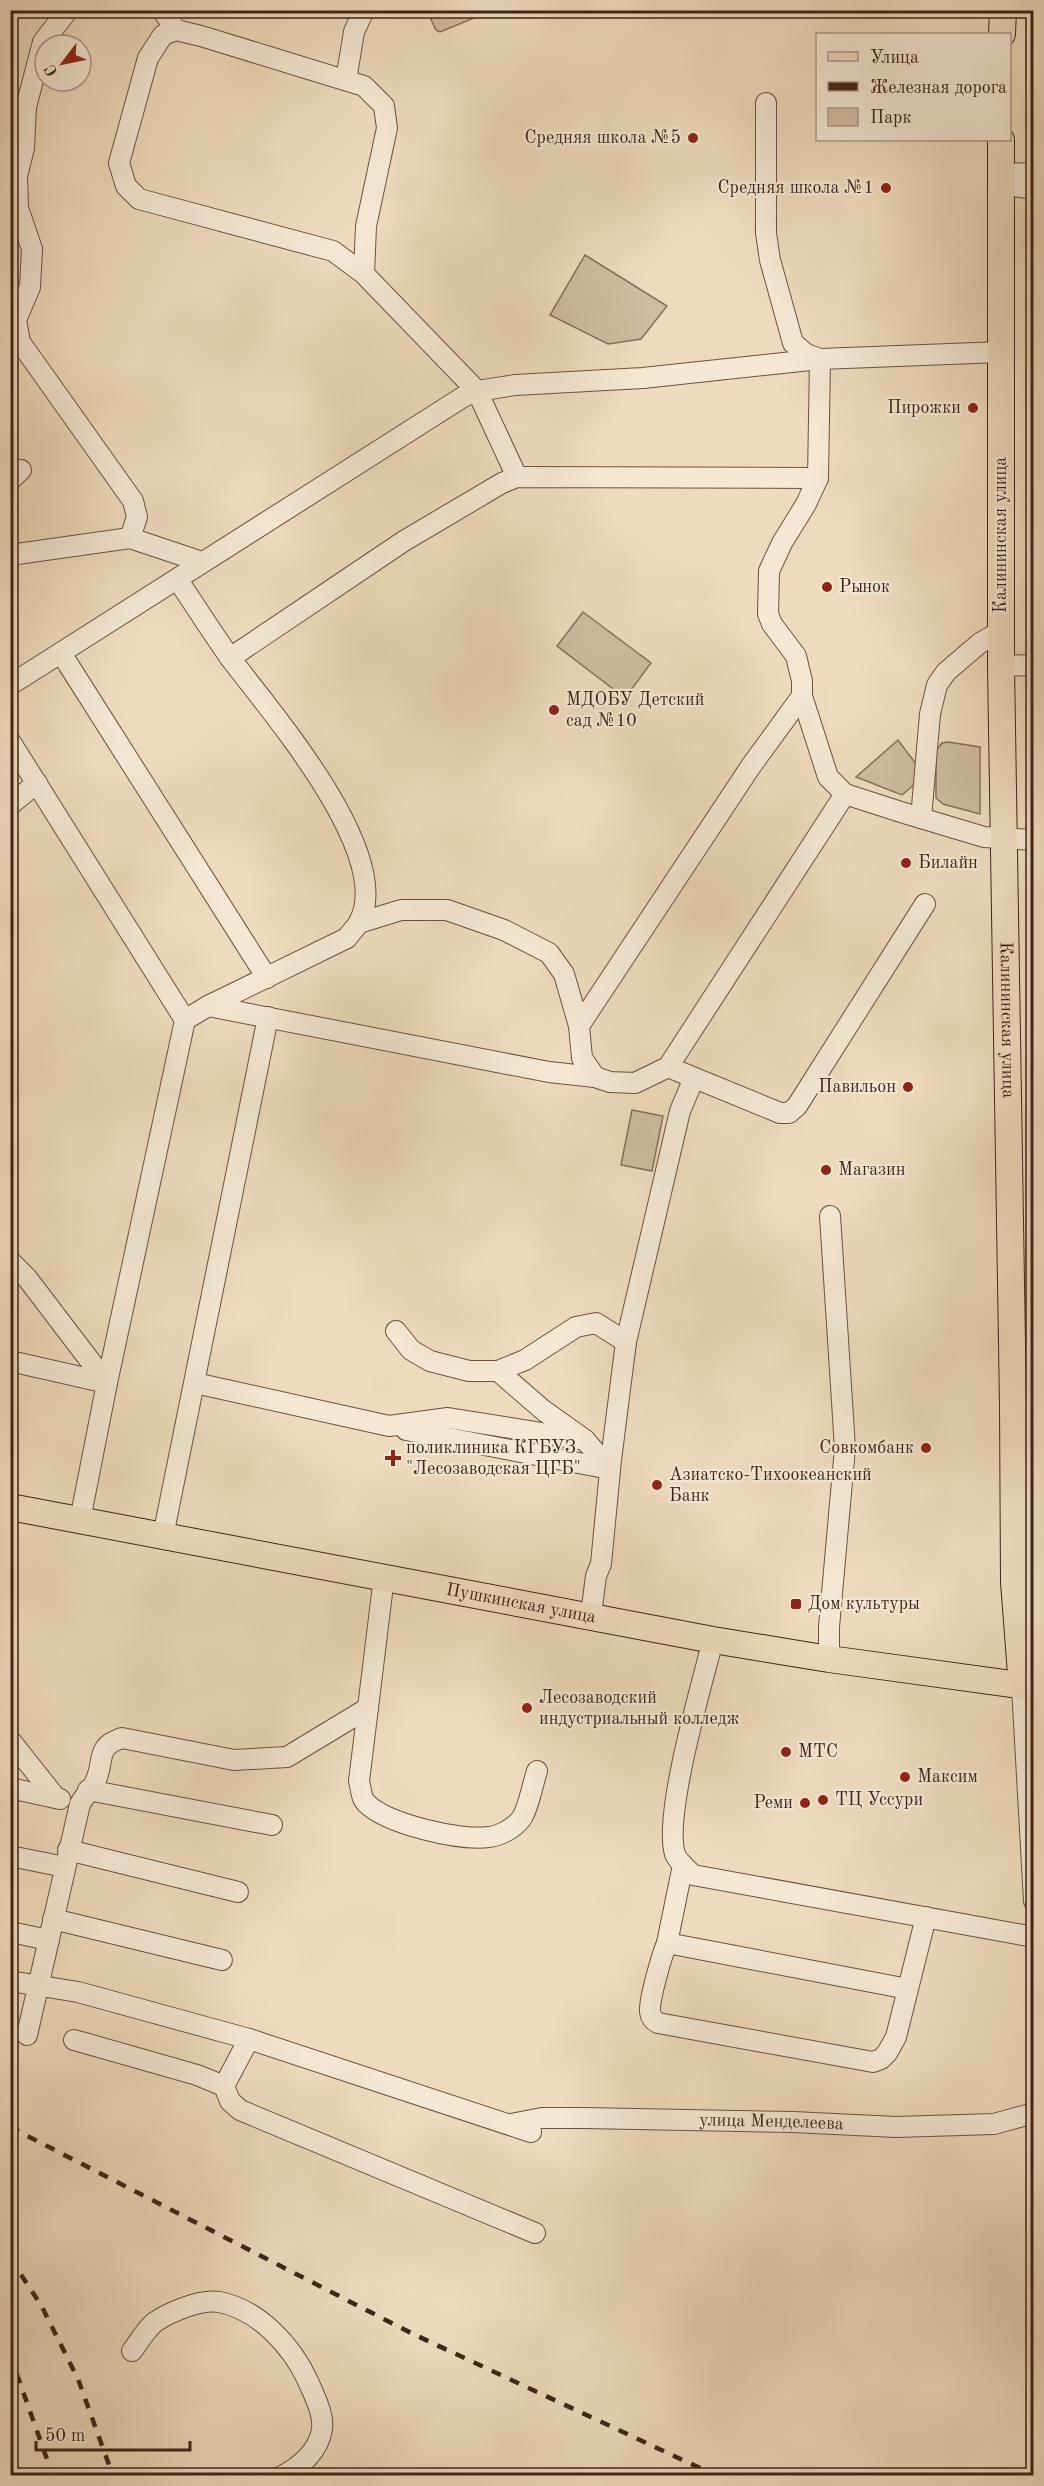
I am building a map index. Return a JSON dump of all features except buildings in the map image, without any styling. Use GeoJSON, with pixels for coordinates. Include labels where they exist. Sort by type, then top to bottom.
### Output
{"type":"FeatureCollection","features":[{"type":"Feature","properties":{"kind":"main road"},"geometry":{"type":"LineString","coordinates":[[1002,33],[1003,10]]}},
{"type":"Feature","properties":{"kind":"main road","name":"Калининская улица"},"geometry":{"type":"LineString","coordinates":[[1001,141],[1001,666],[1004,839],[1023,1404],[1014,1582],[1028,1687]]}},
{"type":"Feature","properties":{"kind":"main road","name":"Пушкинская улица"},"geometry":{"type":"LineString","coordinates":[[10,1507],[591,1615],[713,1640],[1028,1687]]}},
{"type":"Feature","properties":{"kind":"street"},"geometry":{"type":"LineString","coordinates":[[68,10],[43,42],[26,107],[24,148],[17,176],[14,205],[32,249],[30,287],[16,320],[20,342],[133,501],[137,517],[130,538]]}},
{"type":"Feature","properties":{"kind":"street"},"geometry":{"type":"LineString","coordinates":[[162,10],[176,30]]}},
{"type":"Feature","properties":{"kind":"street"},"geometry":{"type":"LineString","coordinates":[[346,80],[354,32],[364,10]]}},
{"type":"Feature","properties":{"kind":"street"},"geometry":{"type":"LineString","coordinates":[[364,274],[366,226],[387,128],[384,106],[364,86],[346,80],[176,30],[163,35],[148,58],[119,163],[126,186],[139,199],[333,251],[364,274],[477,391],[517,477]]}},
{"type":"Feature","properties":{"kind":"street"},"geometry":{"type":"LineString","coordinates":[[766,103],[766,233],[770,260],[793,343],[806,354],[819,359]]}},
{"type":"Feature","properties":{"kind":"street"},"geometry":{"type":"LineString","coordinates":[[1001,179],[1033,173]]}},
{"type":"Feature","properties":{"kind":"street"},"geometry":{"type":"LineString","coordinates":[[1001,179],[1034,189]]}},
{"type":"Feature","properties":{"kind":"street"},"geometry":{"type":"LineString","coordinates":[[10,686],[462,397],[477,391],[515,385],[643,378],[819,359],[1001,352]]}},
{"type":"Feature","properties":{"kind":"street"},"geometry":{"type":"LineString","coordinates":[[819,359],[818,478],[806,504],[782,543],[770,571],[768,614],[796,656],[802,681],[802,696],[828,777],[845,794],[921,818],[984,837],[1034,840]]}},
{"type":"Feature","properties":{"kind":"street"},"geometry":{"type":"LineString","coordinates":[[230,658],[404,541],[502,483],[517,477],[818,478]]}},
{"type":"Feature","properties":{"kind":"street"},"geometry":{"type":"LineString","coordinates":[[10,555],[130,538],[202,562]]}},
{"type":"Feature","properties":{"kind":"street"},"geometry":{"type":"LineString","coordinates":[[177,579],[230,658],[307,759],[340,812],[365,878],[365,902],[359,923],[346,938],[208,1006],[185,1020]]}},
{"type":"Feature","properties":{"kind":"street"},"geometry":{"type":"LineString","coordinates":[[921,818],[930,714],[937,685],[946,672],[980,643],[1001,631]]}},
{"type":"Feature","properties":{"kind":"street"},"geometry":{"type":"LineString","coordinates":[[61,653],[267,978]]}},
{"type":"Feature","properties":{"kind":"street"},"geometry":{"type":"LineString","coordinates":[[1001,666],[1034,666]]}},
{"type":"Feature","properties":{"kind":"street"},"geometry":{"type":"LineString","coordinates":[[579,1026],[751,766],[802,696]]}},
{"type":"Feature","properties":{"kind":"street"},"geometry":{"type":"LineString","coordinates":[[10,741],[185,1020],[80,1520]]}},
{"type":"Feature","properties":{"kind":"street"},"geometry":{"type":"LineString","coordinates":[[10,805],[37,783]]}},
{"type":"Feature","properties":{"kind":"street"},"geometry":{"type":"LineString","coordinates":[[208,1006],[549,1072],[595,1077],[610,1082],[635,1083],[668,1067],[845,794]]}},
{"type":"Feature","properties":{"kind":"street"},"geometry":{"type":"LineString","coordinates":[[668,1067],[780,1113],[789,1113],[797,1106],[925,904]]}},
{"type":"Feature","properties":{"kind":"street"},"geometry":{"type":"LineString","coordinates":[[359,923],[401,910],[447,910],[504,930],[549,953],[564,974],[579,1026],[582,1058],[595,1077]]}},
{"type":"Feature","properties":{"kind":"street"},"geometry":{"type":"LineString","coordinates":[[163,1536],[268,1017]]}},
{"type":"Feature","properties":{"kind":"street"},"geometry":{"type":"LineString","coordinates":[[591,1615],[596,1576],[601,1564],[626,1342],[680,1110],[694,1078]]}},
{"type":"Feature","properties":{"kind":"street"},"geometry":{"type":"LineString","coordinates":[[829,1659],[829,1627],[845,1448],[830,1216]]}},
{"type":"Feature","properties":{"kind":"street"},"geometry":{"type":"LineString","coordinates":[[10,1261],[27,1278],[107,1383]]}},
{"type":"Feature","properties":{"kind":"street"},"geometry":{"type":"LineString","coordinates":[[396,1331],[411,1350],[430,1361],[469,1371],[498,1371],[525,1360],[576,1327],[596,1323],[626,1342]]}},
{"type":"Feature","properties":{"kind":"street"},"geometry":{"type":"LineString","coordinates":[[10,1361],[107,1383]]}},
{"type":"Feature","properties":{"kind":"street"},"geometry":{"type":"LineString","coordinates":[[498,1371],[543,1410],[585,1440],[610,1469]]}},
{"type":"Feature","properties":{"kind":"street"},"geometry":{"type":"LineString","coordinates":[[195,1383],[389,1426],[610,1469]]}},
{"type":"Feature","properties":{"kind":"street"},"geometry":{"type":"LineString","coordinates":[[389,1426],[448,1418],[585,1440]]}},
{"type":"Feature","properties":{"kind":"street"},"geometry":{"type":"LineString","coordinates":[[1014,1582],[1034,1547]]}},
{"type":"Feature","properties":{"kind":"street"},"geometry":{"type":"LineString","coordinates":[[384,1577],[359,1781],[364,1801],[384,1816],[440,1834],[472,1838],[491,1837],[508,1831],[522,1818],[537,1771]]}},
{"type":"Feature","properties":{"kind":"street"},"geometry":{"type":"LineString","coordinates":[[713,1640],[681,1774],[672,1828],[675,1855],[682,1865],[693,1875],[1034,1937]]}},
{"type":"Feature","properties":{"kind":"street","name":"Калининская улица"},"geometry":{"type":"LineString","coordinates":[[1028,1687],[1034,1901]]}},
{"type":"Feature","properties":{"kind":"street"},"geometry":{"type":"LineString","coordinates":[[27,2036],[67,1858],[84,1797],[96,1780],[101,1754],[111,1742],[122,1738],[234,1760],[287,1757],[368,1708]]}},
{"type":"Feature","properties":{"kind":"street"},"geometry":{"type":"LineString","coordinates":[[10,1740],[56,1798]]}},
{"type":"Feature","properties":{"kind":"street"},"geometry":{"type":"LineString","coordinates":[[10,1788],[56,1798],[84,1797],[272,1825]]}},
{"type":"Feature","properties":{"kind":"street"},"geometry":{"type":"LineString","coordinates":[[10,1856],[67,1858],[238,1892]]}},
{"type":"Feature","properties":{"kind":"street"},"geometry":{"type":"LineString","coordinates":[[682,1865],[668,1943],[657,1977],[650,2012],[658,2023],[873,2062],[881,2060],[892,2046],[926,1917]]}},
{"type":"Feature","properties":{"kind":"street"},"geometry":{"type":"LineString","coordinates":[[53,1919],[222,1960]]}},
{"type":"Feature","properties":{"kind":"street"},"geometry":{"type":"LineString","coordinates":[[10,1932],[48,1940]]}},
{"type":"Feature","properties":{"kind":"street"},"geometry":{"type":"LineString","coordinates":[[668,1943],[908,1989]]}},
{"type":"Feature","properties":{"kind":"street"},"geometry":{"type":"LineString","coordinates":[[10,1981],[78,1992],[249,2039],[531,2132]]}},
{"type":"Feature","properties":{"kind":"street"},"geometry":{"type":"LineString","coordinates":[[224,2086],[249,2039]]}},
{"type":"Feature","properties":{"kind":"street"},"geometry":{"type":"LineString","coordinates":[[74,2040],[197,2075],[224,2086],[231,2101],[240,2110],[535,2233]]}},
{"type":"Feature","properties":{"kind":"street","name":"улица Менделеева"},"geometry":{"type":"LineString","coordinates":[[509,2125],[542,2118],[575,2118],[793,2122],[896,2127],[994,2124],[1034,2113]]}},
{"type":"Feature","properties":{"kind":"street"},"geometry":{"type":"LineString","coordinates":[[132,2351],[153,2324],[180,2308],[217,2302],[244,2310],[278,2336],[301,2366],[317,2403],[322,2429],[312,2452],[297,2468],[282,2475]]}},
{"type":"Feature","properties":{"kind":"green space"},"geometry":{"type":"Polygon","coordinates":[[[427,11],[491,11],[440,32],[436,30],[427,11]]]}},
{"type":"Feature","properties":{"kind":"green space"},"geometry":{"type":"Polygon","coordinates":[[[585,255],[667,306],[641,339],[608,344],[550,315],[585,255]]]}},
{"type":"Feature","properties":{"kind":"green space"},"geometry":{"type":"Polygon","coordinates":[[[583,612],[651,663],[625,698],[557,646],[583,612]]]}},
{"type":"Feature","properties":{"kind":"green space"},"geometry":{"type":"Polygon","coordinates":[[[898,740],[916,764],[917,782],[902,795],[856,777],[898,740]]]}},
{"type":"Feature","properties":{"kind":"green space"},"geometry":{"type":"Polygon","coordinates":[[[942,743],[980,747],[980,814],[943,804],[936,798],[936,750],[942,743]]]}},
{"type":"Feature","properties":{"kind":"green space"},"geometry":{"type":"Polygon","coordinates":[[[632,1110],[663,1116],[652,1171],[621,1165],[632,1110]]]}},
{"type":"Feature","properties":{"kind":"railway"},"geometry":{"type":"LineString","coordinates":[[10,2127],[411,2333],[717,2476]]}},
{"type":"Feature","properties":{"kind":"railway"},"geometry":{"type":"LineString","coordinates":[[10,2258],[41,2305],[78,2379],[113,2476]]}},
{"type":"Feature","properties":{"kind":"railway"},"geometry":{"type":"LineString","coordinates":[[10,2355],[53,2476]]}},
{"type":"Feature","properties":{"kind":"place","name":"Средняя школа №5"},"geometry":{"type":"Point","coordinates":[693,138]}},
{"type":"Feature","properties":{"kind":"place","name":"Средняя школа №1"},"geometry":{"type":"Point","coordinates":[886,188]}},
{"type":"Feature","properties":{"kind":"place","name":"Пирожки"},"geometry":{"type":"Point","coordinates":[973,408]}},
{"type":"Feature","properties":{"kind":"place","name":"Рынок"},"geometry":{"type":"Point","coordinates":[827,587]}},
{"type":"Feature","properties":{"kind":"place","name":"МДОБУ Детский сад №10"},"geometry":{"type":"Point","coordinates":[554,710]}},
{"type":"Feature","properties":{"kind":"place","name":"Билайн"},"geometry":{"type":"Point","coordinates":[906,863]}},
{"type":"Feature","properties":{"kind":"place","name":"Павильон"},"geometry":{"type":"Point","coordinates":[908,1087]}},
{"type":"Feature","properties":{"kind":"place","name":"Магазин"},"geometry":{"type":"Point","coordinates":[826,1170]}},
{"type":"Feature","properties":{"kind":"place","name":"Совкомбанк"},"geometry":{"type":"Point","coordinates":[926,1448]}},
{"type":"Feature","properties":{"kind":"place","name":"поликлиника КГБУЗ \"Лесозаводская ЦГБ\""},"geometry":{"type":"Point","coordinates":[393,1458]}},
{"type":"Feature","properties":{"kind":"place","name":"Азиатско-Тихоокеанский Банк"},"geometry":{"type":"Point","coordinates":[657,1485]}},
{"type":"Feature","properties":{"kind":"place","name":"Дом культуры"},"geometry":{"type":"Point","coordinates":[796,1604]}},
{"type":"Feature","properties":{"kind":"place","name":"Лесозаводский индустриальный колледж"},"geometry":{"type":"Point","coordinates":[527,1708]}},
{"type":"Feature","properties":{"kind":"place","name":"МТС"},"geometry":{"type":"Point","coordinates":[786,1752]}},
{"type":"Feature","properties":{"kind":"place","name":"Максим"},"geometry":{"type":"Point","coordinates":[905,1777]}},
{"type":"Feature","properties":{"kind":"place","name":"ТЦ Уссури"},"geometry":{"type":"Point","coordinates":[823,1800]}},
{"type":"Feature","properties":{"kind":"place","name":"Реми"},"geometry":{"type":"Point","coordinates":[805,1803]}}]}
